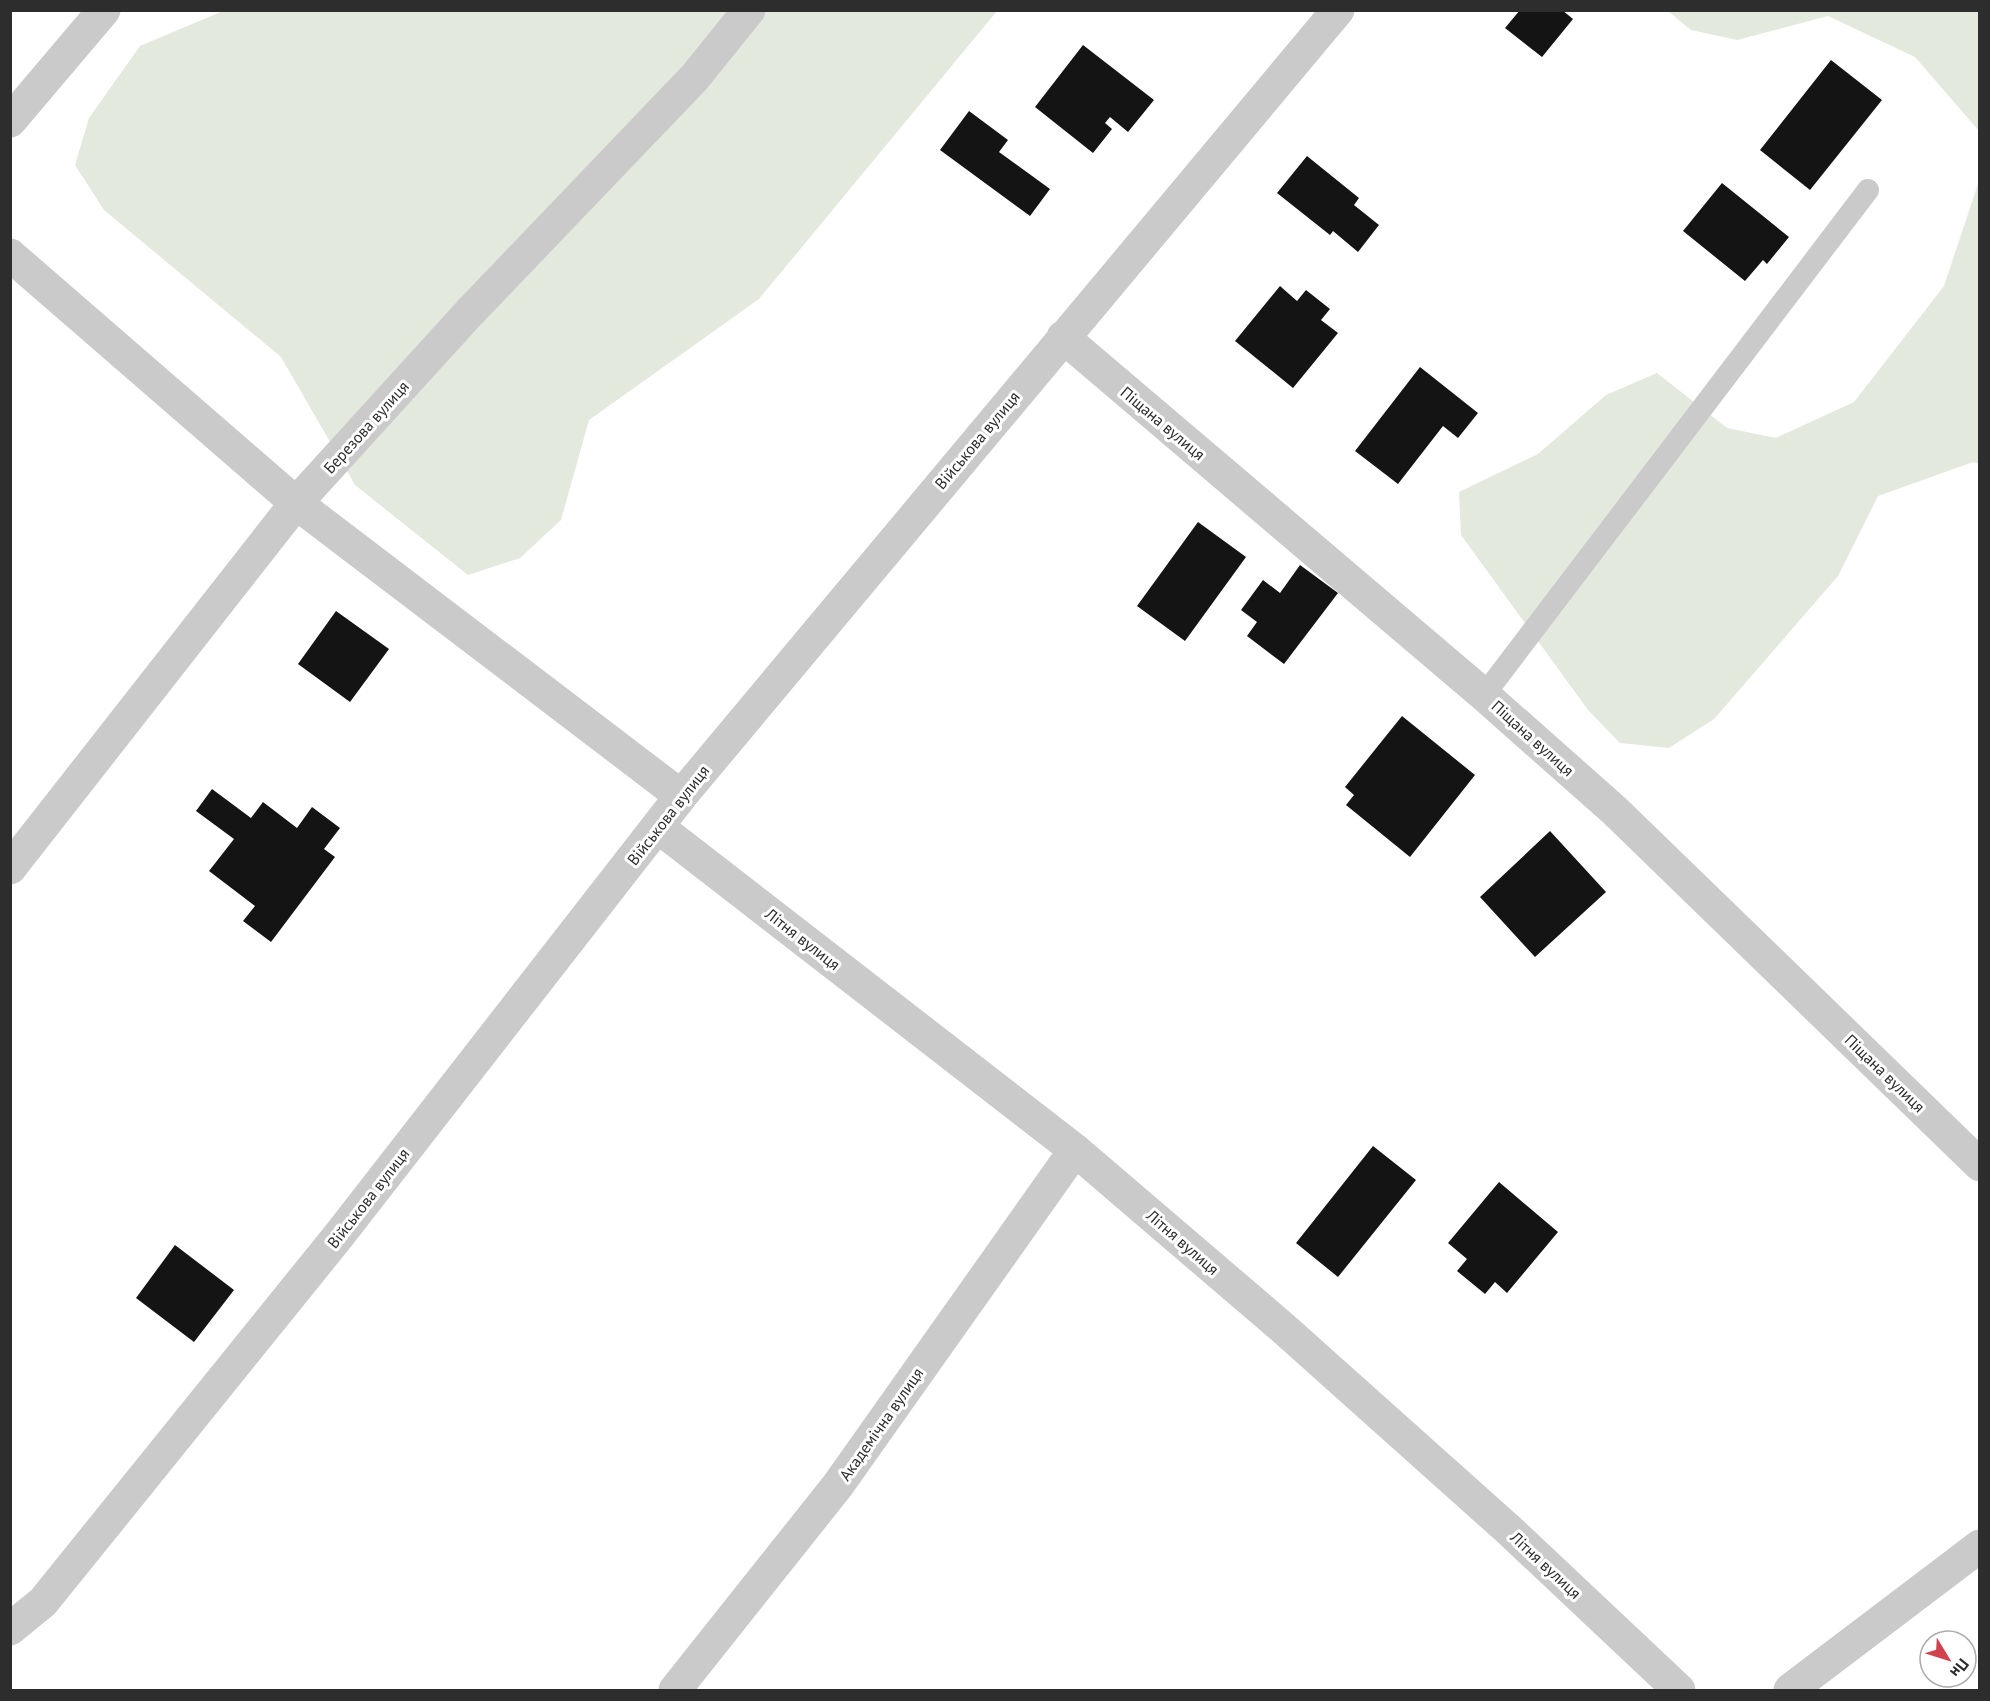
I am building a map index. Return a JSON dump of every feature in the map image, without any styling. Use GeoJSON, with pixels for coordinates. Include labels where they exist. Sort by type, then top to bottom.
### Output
{"type":"FeatureCollection","features":[{"type":"Feature","properties":{"kind":"street"},"geometry":{"type":"LineString","coordinates":[[10,121],[104,10]]}},
{"type":"Feature","properties":{"kind":"street","name":"Березова вулиця"},"geometry":{"type":"LineString","coordinates":[[10,868],[296,503],[469,313],[695,77],[749,10]]}},
{"type":"Feature","properties":{"kind":"street","name":"Військова вулиця"},"geometry":{"type":"LineString","coordinates":[[10,1629],[43,1602],[340,1234],[681,796],[1338,10]]}},
{"type":"Feature","properties":{"kind":"street"},"geometry":{"type":"LineString","coordinates":[[10,255],[296,503],[681,796]]}},
{"type":"Feature","properties":{"kind":"street","name":"Піщана вулиця"},"geometry":{"type":"LineString","coordinates":[[1063,338],[1484,695],[1614,810],[1980,1165]]}},
{"type":"Feature","properties":{"kind":"street","name":"Літня вулиця"},"geometry":{"type":"LineString","coordinates":[[658,827],[1076,1150],[1283,1328],[1501,1522],[1679,1690]]}},
{"type":"Feature","properties":{"kind":"street","name":"Академічна вулиця"},"geometry":{"type":"LineString","coordinates":[[675,1690],[838,1485],[1076,1150]]}},
{"type":"Feature","properties":{"kind":"street"},"geometry":{"type":"LineString","coordinates":[[1790,1690],[1980,1546]]}},
{"type":"Feature","properties":{"kind":"lane"},"geometry":{"type":"LineString","coordinates":[[1484,695],[1868,190]]}},
{"type":"Feature","properties":{"kind":"shaded area"},"geometry":{"type":"Polygon","coordinates":[[[223,11],[997,11],[759,299],[589,420],[561,520],[520,558],[468,575],[355,485],[281,357],[104,210],[75,165],[89,118],[140,46],[223,11]]]}},
{"type":"Feature","properties":{"kind":"shaded area"},"geometry":{"type":"Polygon","coordinates":[[[1668,11],[1979,11],[1979,131],[1915,57],[1828,16],[1737,40],[1691,30],[1668,11]]]}},
{"type":"Feature","properties":{"kind":"shaded area"},"geometry":{"type":"Polygon","coordinates":[[[1979,181],[1979,464],[1973,462],[1878,496],[1838,576],[1714,719],[1669,748],[1620,743],[1588,710],[1461,535],[1459,492],[1538,454],[1606,395],[1657,373],[1727,428],[1776,438],[1854,402],[1944,286],[1979,181]]]}},
{"type":"Feature","properties":{"kind":"building"},"geometry":{"type":"Polygon","coordinates":[[[1520,10],[1562,10],[1573,19],[1542,57],[1505,28],[1520,10]]]}},
{"type":"Feature","properties":{"kind":"building"},"geometry":{"type":"Polygon","coordinates":[[[1083,45],[1154,100],[1128,132],[1110,117],[1105,123],[1112,129],[1093,153],[1035,107],[1083,45]]]}},
{"type":"Feature","properties":{"kind":"building"},"geometry":{"type":"Polygon","coordinates":[[[1831,60],[1882,100],[1810,190],[1760,150],[1831,60]]]}},
{"type":"Feature","properties":{"kind":"building"},"geometry":{"type":"Polygon","coordinates":[[[969,111],[1008,140],[999,152],[1050,189],[1030,216],[940,150],[969,111]]]}},
{"type":"Feature","properties":{"kind":"building"},"geometry":{"type":"Polygon","coordinates":[[[1307,156],[1359,198],[1354,205],[1379,225],[1358,252],[1333,231],[1330,235],[1277,193],[1307,156]]]}},
{"type":"Feature","properties":{"kind":"building"},"geometry":{"type":"Polygon","coordinates":[[[1722,183],[1789,237],[1767,264],[1763,260],[1745,281],[1683,231],[1722,183]]]}},
{"type":"Feature","properties":{"kind":"building"},"geometry":{"type":"Polygon","coordinates":[[[1280,286],[1297,301],[1306,290],[1330,309],[1321,320],[1338,333],[1293,388],[1235,341],[1280,286]]]}},
{"type":"Feature","properties":{"kind":"building"},"geometry":{"type":"Polygon","coordinates":[[[1420,367],[1478,413],[1458,438],[1443,426],[1398,484],[1355,451],[1420,367]]]}},
{"type":"Feature","properties":{"kind":"building"},"geometry":{"type":"Polygon","coordinates":[[[1198,522],[1246,557],[1185,641],[1137,606],[1198,522]]]}},
{"type":"Feature","properties":{"kind":"building"},"geometry":{"type":"Polygon","coordinates":[[[1300,565],[1338,593],[1284,664],[1247,636],[1257,622],[1241,610],[1263,580],[1280,593],[1300,565]]]}},
{"type":"Feature","properties":{"kind":"building"},"geometry":{"type":"Polygon","coordinates":[[[336,611],[389,649],[350,702],[298,664],[336,611]]]}},
{"type":"Feature","properties":{"kind":"building"},"geometry":{"type":"Polygon","coordinates":[[[1402,716],[1475,775],[1410,857],[1346,805],[1354,795],[1345,787],[1402,716]]]}},
{"type":"Feature","properties":{"kind":"building"},"geometry":{"type":"Polygon","coordinates":[[[212,789],[251,818],[263,802],[297,828],[312,807],[340,828],[324,849],[335,857],[271,942],[243,921],[255,906],[209,871],[234,839],[196,811],[212,789]]]}},
{"type":"Feature","properties":{"kind":"building"},"geometry":{"type":"Polygon","coordinates":[[[1550,831],[1606,892],[1535,957],[1480,897],[1550,831]]]}},
{"type":"Feature","properties":{"kind":"building"},"geometry":{"type":"Polygon","coordinates":[[[1373,1146],[1416,1180],[1338,1277],[1296,1243],[1373,1146]]]}},
{"type":"Feature","properties":{"kind":"building"},"geometry":{"type":"Polygon","coordinates":[[[1499,1182],[1558,1232],[1507,1293],[1495,1282],[1485,1294],[1457,1271],[1467,1259],[1448,1243],[1499,1182]]]}},
{"type":"Feature","properties":{"kind":"building"},"geometry":{"type":"Polygon","coordinates":[[[175,1245],[234,1290],[194,1342],[136,1298],[175,1245]]]}}]}
